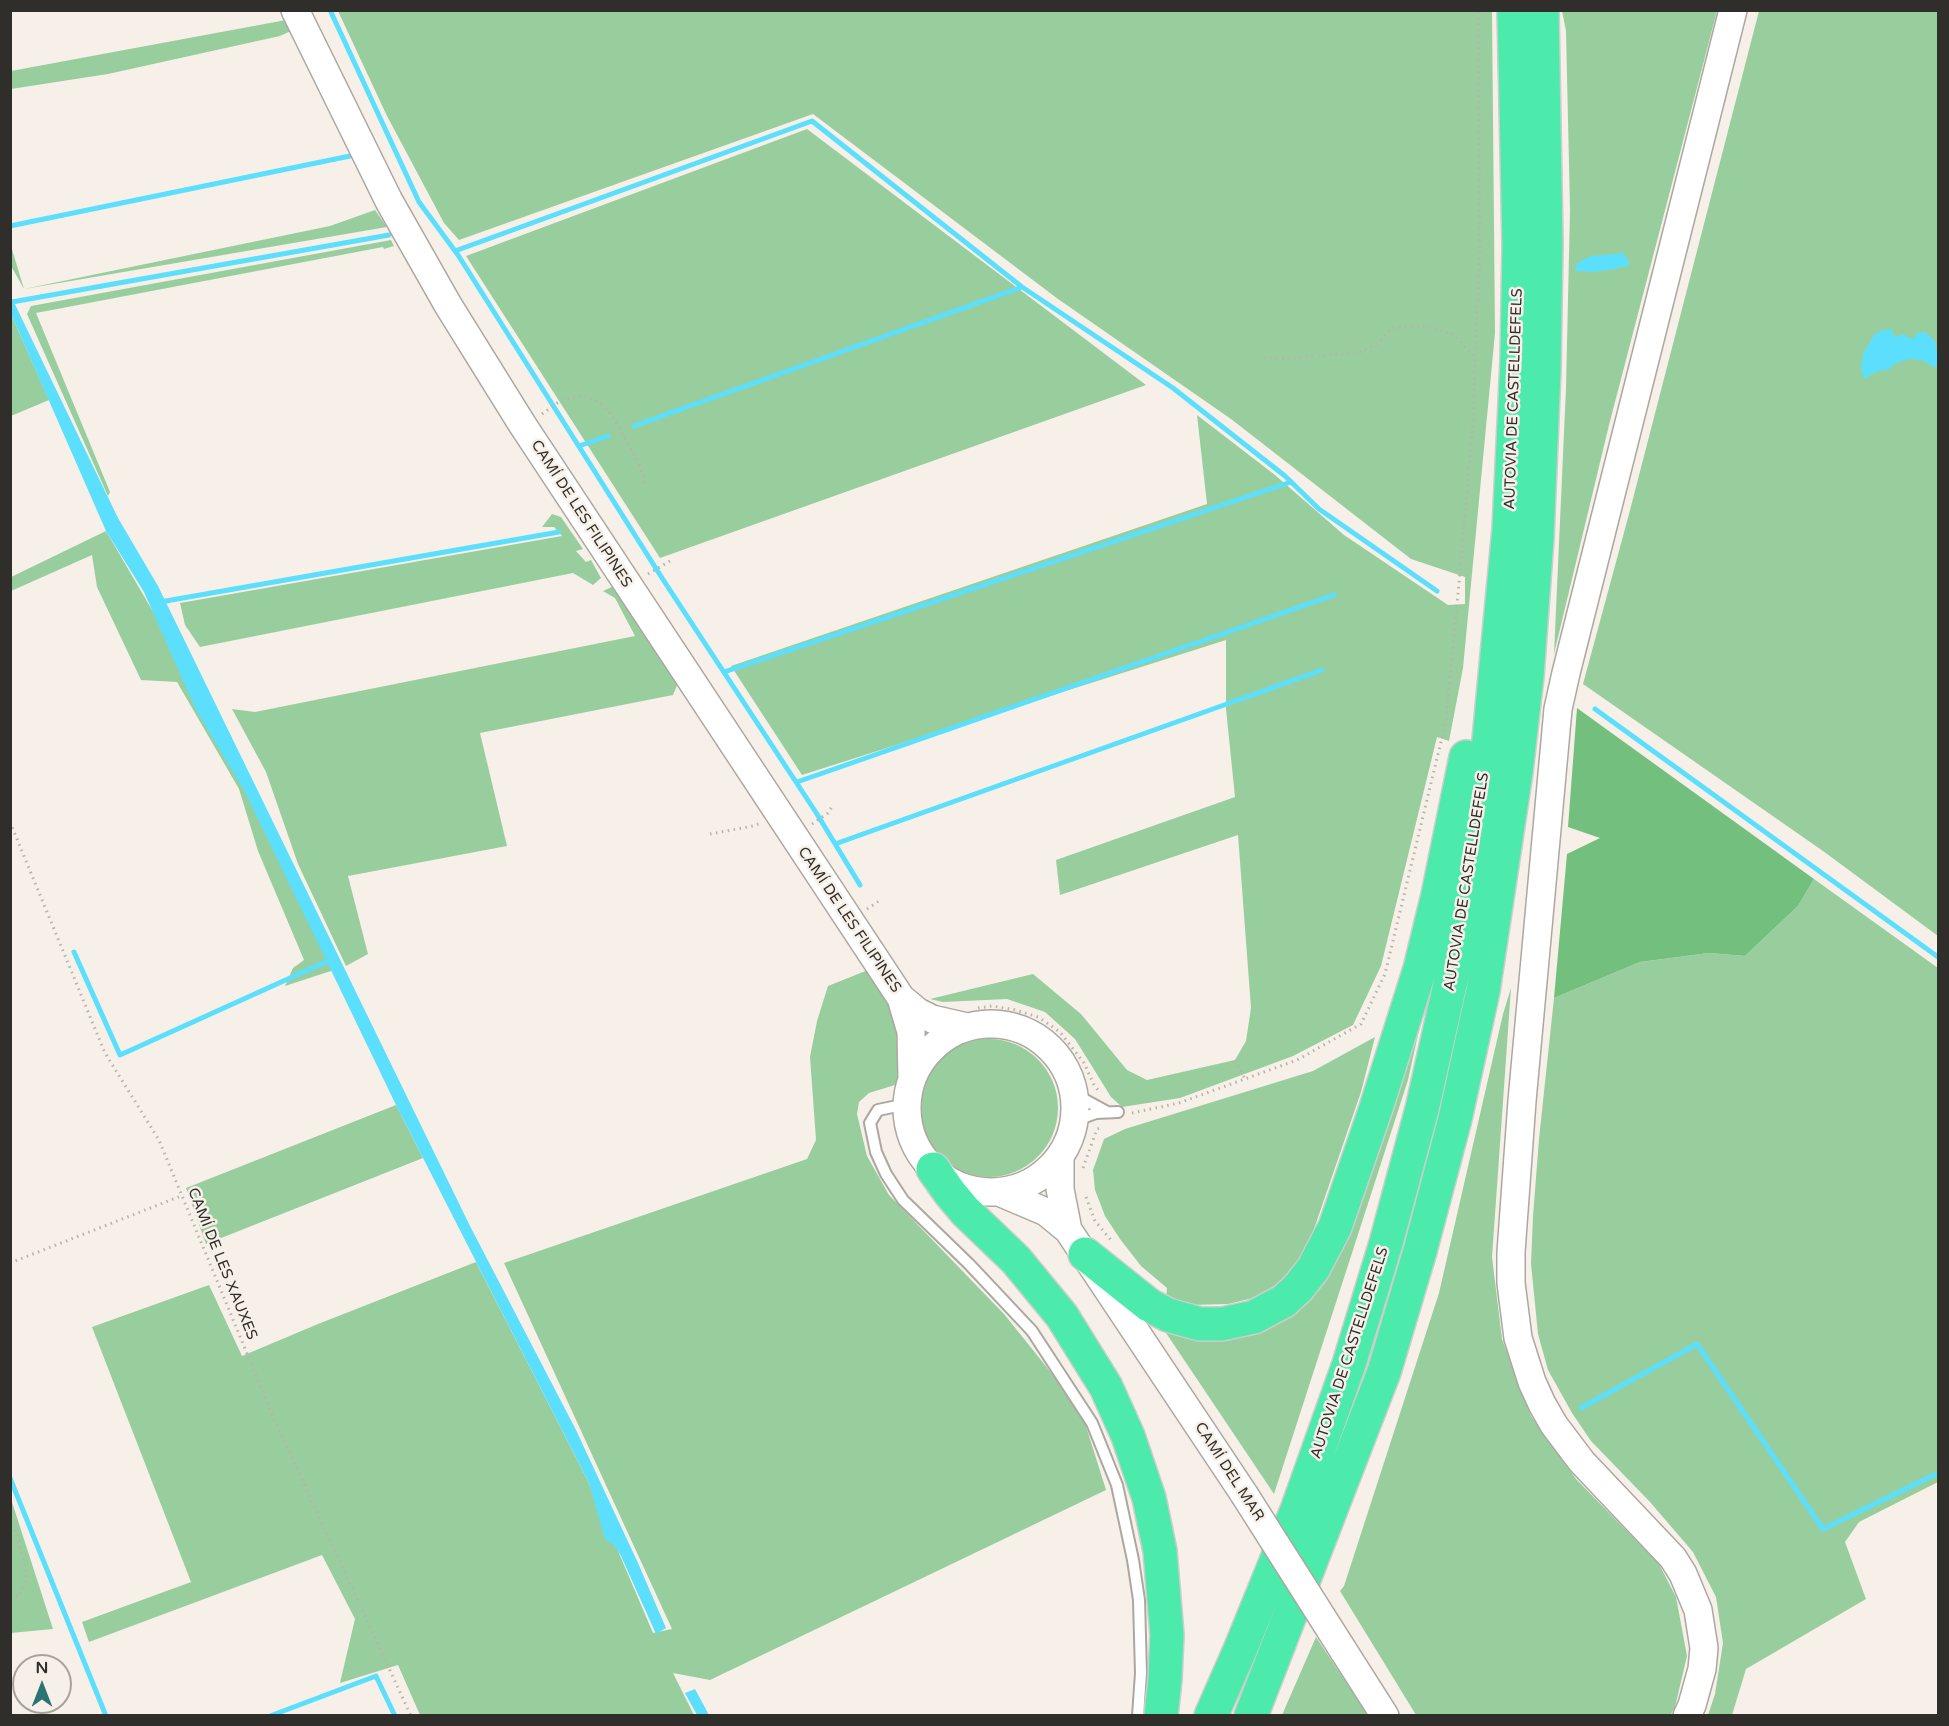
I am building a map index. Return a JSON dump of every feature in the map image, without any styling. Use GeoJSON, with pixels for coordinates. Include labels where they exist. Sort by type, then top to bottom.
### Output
{"type":"FeatureCollection","features":[{"type":"Feature","properties":{"kind":"highway","name":"AUTOVIA DE CASTELLDEFELS"},"geometry":{"type":"LineString","coordinates":[[1211,1716],[1297,1510],[1349,1364],[1386,1243],[1422,1109],[1451,980],[1472,865],[1487,761],[1509,529],[1517,361],[1519,245],[1514,10]]}},
{"type":"Feature","properties":{"kind":"highway","name":"AUTOVIA DE CASTELLDEFELS"},"geometry":{"type":"LineString","coordinates":[[1254,1711],[1384,1372],[1420,1251],[1452,1130],[1484,991],[1516,772],[1527,676],[1537,538],[1544,370],[1546,243],[1542,10]]}},
{"type":"Feature","properties":{"kind":"highway"},"geometry":{"type":"LineString","coordinates":[[1090,1243],[1149,1305],[1168,1315],[1200,1324],[1222,1324],[1254,1317],[1284,1301],[1313,1269],[1335,1227],[1420,969],[1458,799],[1481,680],[1486,635],[1509,529]]}},
{"type":"Feature","properties":{"kind":"highway"},"geometry":{"type":"LineString","coordinates":[[933,1169],[965,1211],[1016,1260],[1062,1316],[1084,1348],[1106,1387],[1128,1436],[1149,1498],[1160,1551],[1167,1635],[1166,1680],[1161,1716]]}},
{"type":"Feature","properties":{"kind":"main road","name":"CAMÍ DE LES FILIPINES"},"geometry":{"type":"LineString","coordinates":[[295,10],[389,201],[448,305],[522,424],[901,998]]}},
{"type":"Feature","properties":{"kind":"main road"},"geometry":{"type":"LineString","coordinates":[[1687,1716],[1702,1669],[1704,1648],[1698,1610],[1683,1574],[1673,1558],[1582,1462],[1554,1425],[1542,1404],[1518,1338],[1511,1283],[1511,1252],[1522,1101],[1558,709],[1733,10]]}},
{"type":"Feature","properties":{"kind":"main road"},"geometry":{"type":"LineString","coordinates":[[901,998],[918,1012],[932,1019],[968,1018],[978,1024],[1004,1024],[1032,1034],[1056,1054],[1064,1066],[1074,1094],[1074,1121],[1066,1147],[1050,1169],[1028,1185],[999,1192],[978,1191],[964,1187],[933,1169],[915,1144],[908,1121],[911,1032],[901,998]]}},
{"type":"Feature","properties":{"kind":"main road"},"geometry":{"type":"LineString","coordinates":[[909,1091],[936,1043],[952,1033],[968,1018]]}},
{"type":"Feature","properties":{"kind":"main road","name":"CAMÍ DEL MAR"},"geometry":{"type":"LineString","coordinates":[[1059,1156],[1060,1189],[1090,1243],[1244,1494],[1385,1716]]}},
{"type":"Feature","properties":{"kind":"main road","name":"CAMÍ DEL MAR"},"geometry":{"type":"LineString","coordinates":[[999,1192],[1046,1212],[1090,1243]]}},
{"type":"Feature","properties":{"kind":"lane"},"geometry":{"type":"LineString","coordinates":[[909,1091],[878,1110],[870,1123],[876,1152],[886,1174],[903,1200],[1032,1330],[1092,1423],[1117,1485],[1139,1600],[1141,1673],[1138,1716]]}},
{"type":"Feature","properties":{"kind":"lane"},"geometry":{"type":"LineString","coordinates":[[1074,1094],[1113,1112]]}},
{"type":"Feature","properties":{"kind":"lane"},"geometry":{"type":"LineString","coordinates":[[1074,1121],[1087,1115],[1113,1112]]}},
{"type":"Feature","properties":{"kind":"path"},"geometry":{"type":"LineString","coordinates":[[1113,1112],[1144,1111],[1179,1103],[1297,1060],[1361,1024],[1385,974],[1446,721],[1474,410],[1474,357],[1480,255],[1478,10]]}},
{"type":"Feature","properties":{"kind":"path"},"geometry":{"type":"LineString","coordinates":[[1264,358],[1283,359],[1361,352],[1378,343],[1392,328],[1423,326],[1454,334],[1474,357]]}},
{"type":"Feature","properties":{"kind":"path"},"geometry":{"type":"LineString","coordinates":[[547,411],[560,401],[581,395],[596,400],[611,414],[639,463],[646,486]]}},
{"type":"Feature","properties":{"kind":"path"},"geometry":{"type":"LineString","coordinates":[[654,571],[670,561]]}},
{"type":"Feature","properties":{"kind":"path"},"geometry":{"type":"LineString","coordinates":[[814,823],[833,805]]}},
{"type":"Feature","properties":{"kind":"path"},"geometry":{"type":"LineString","coordinates":[[710,834],[753,826],[777,812]]}},
{"type":"Feature","properties":{"kind":"path","name":"CAMÍ DE LES XAUXES"},"geometry":{"type":"LineString","coordinates":[[10,822],[105,1053],[159,1140],[274,1419],[411,1716]]}},
{"type":"Feature","properties":{"kind":"path"},"geometry":{"type":"LineString","coordinates":[[968,1018],[992,1005],[1038,1017],[1059,1032],[1084,1063],[1094,1085],[1113,1112]]}},
{"type":"Feature","properties":{"kind":"path"},"geometry":{"type":"LineString","coordinates":[[1235,1060],[1245,1079]]}},
{"type":"Feature","properties":{"kind":"path"},"geometry":{"type":"LineString","coordinates":[[1083,1170],[1097,1129],[1108,1123],[1113,1112]]}},
{"type":"Feature","properties":{"kind":"path"},"geometry":{"type":"LineString","coordinates":[[1083,1190],[1095,1221],[1090,1243]]}},
{"type":"Feature","properties":{"kind":"path"},"geometry":{"type":"LineString","coordinates":[[10,1263],[182,1196]]}},
{"type":"Feature","properties":{"kind":"path"},"geometry":{"type":"LineString","coordinates":[[10,1597],[20,1596],[27,1573],[15,1529]]}},
{"type":"Feature","properties":{"kind":"green space"},"geometry":{"type":"Polygon","coordinates":[[[338,11],[1492,11],[1495,333],[1463,668],[1449,741],[1437,737],[1381,966],[1353,1025],[1293,1056],[1180,1098],[1122,1107],[1111,1097],[1075,1039],[1045,1012],[1007,999],[943,1002],[930,999],[1033,974],[1081,1014],[1127,1070],[1147,1080],[1235,1060],[1246,1041],[1251,1008],[1238,835],[1060,895],[1056,860],[1235,797],[1226,709],[1226,640],[802,775],[731,666],[1207,504],[1197,415],[1275,475],[1344,535],[1448,605],[1465,604],[1465,577],[1411,559],[1231,419],[1058,299],[813,114],[459,240],[444,223],[387,116],[338,11]]]}},
{"type":"Feature","properties":{"kind":"green space"},"geometry":{"type":"Polygon","coordinates":[[[1562,11],[1717,11],[1609,425],[1554,654],[1566,388],[1570,210],[1566,31],[1562,11]]]}},
{"type":"Feature","properties":{"kind":"green space"},"geometry":{"type":"Polygon","coordinates":[[[1759,11],[1938,11],[1938,936],[1823,851],[1583,684],[1759,11]]]}},
{"type":"Feature","properties":{"kind":"green space"},"geometry":{"type":"Polygon","coordinates":[[[286,20],[291,31],[280,36],[108,74],[11,89],[11,71],[286,20]]]}},
{"type":"Feature","properties":{"kind":"green space"},"geometry":{"type":"Polygon","coordinates":[[[807,129],[1146,385],[660,558],[466,256],[807,129]]]}},
{"type":"Feature","properties":{"kind":"green space"},"geometry":{"type":"Polygon","coordinates":[[[375,210],[387,227],[24,289],[330,226],[375,210]]]}},
{"type":"Feature","properties":{"kind":"green space"},"geometry":{"type":"Polygon","coordinates":[[[391,240],[394,246],[384,249],[383,247],[36,313],[110,492],[108,496],[27,314],[31,306],[391,240]]]}},
{"type":"Feature","properties":{"kind":"green space"},"geometry":{"type":"Polygon","coordinates":[[[11,246],[24,289],[11,266],[11,246]]]}},
{"type":"Feature","properties":{"kind":"green space"},"geometry":{"type":"Polygon","coordinates":[[[11,314],[49,400],[10,416],[11,314]]]}},
{"type":"Feature","properties":{"kind":"green space"},"geometry":{"type":"Polygon","coordinates":[[[552,514],[561,517],[583,549],[576,551],[586,562],[591,560],[601,578],[593,585],[573,573],[200,647],[185,625],[180,603],[562,536],[554,527],[542,527],[552,514]]]}},
{"type":"Feature","properties":{"kind":"green space"},"geometry":{"type":"Polygon","coordinates":[[[106,531],[197,687],[334,970],[285,986],[293,968],[304,960],[258,851],[239,789],[177,682],[141,680],[97,587],[92,555],[11,591],[11,577],[106,531]]]}},
{"type":"Feature","properties":{"kind":"green space"},"geometry":{"type":"Polygon","coordinates":[[[614,586],[678,683],[673,695],[480,733],[507,846],[348,876],[368,954],[346,966],[298,864],[266,772],[232,709],[255,712],[635,636],[615,598],[603,591],[614,586]]]}},
{"type":"Feature","properties":{"kind":"green space"},"geometry":{"type":"Polygon","coordinates":[[[1577,708],[1814,879],[1798,906],[1745,956],[1709,953],[1640,962],[1554,998],[1567,854],[1600,838],[1568,827],[1577,708]]]}},
{"type":"Feature","properties":{"kind":"green space"},"geometry":{"type":"Polygon","coordinates":[[[1814,879],[1938,968],[1938,1482],[1859,1522],[1845,1542],[1866,1599],[1746,1669],[1732,1715],[1708,1715],[1715,1694],[1723,1643],[1716,1597],[1693,1552],[1650,1502],[1591,1441],[1572,1413],[1548,1370],[1538,1334],[1531,1264],[1533,1216],[1554,998],[1640,962],[1709,953],[1745,956],[1798,906],[1814,879]]]}},
{"type":"Feature","properties":{"kind":"green space"},"geometry":{"type":"Polygon","coordinates":[[[1448,898],[1408,1080],[1274,1494],[1162,1327],[1288,1312],[1448,898]]]}},
{"type":"Feature","properties":{"kind":"green space"},"geometry":{"type":"Polygon","coordinates":[[[868,970],[898,1018],[901,1059],[895,1085],[869,1093],[859,1102],[857,1114],[867,1156],[889,1195],[1004,1314],[1057,1380],[1085,1423],[1106,1490],[710,1680],[673,1673],[694,1715],[420,1715],[398,1665],[340,1683],[355,1619],[322,1555],[89,1642],[82,1622],[191,1582],[92,1327],[209,1285],[242,1356],[476,1262],[589,1483],[653,1633],[672,1629],[504,1263],[807,1159],[816,1140],[810,1057],[817,1021],[828,986],[868,970]]]}},
{"type":"Feature","properties":{"kind":"green space"},"geometry":{"type":"Polygon","coordinates":[[[1511,988],[1492,1257],[1502,1339],[1531,1416],[1576,1479],[1659,1564],[1676,1597],[1687,1656],[1675,1707],[1670,1716],[1416,1715],[1340,1591],[1344,1586],[1439,1293],[1503,1014],[1511,988]]]}},
{"type":"Feature","properties":{"kind":"green space"},"geometry":{"type":"Polygon","coordinates":[[[1375,1037],[1361,1092],[1303,1261],[1266,1295],[1228,1304],[1191,1305],[1166,1299],[1167,1288],[1141,1266],[1105,1216],[1095,1190],[1093,1170],[1104,1139],[1125,1129],[1313,1071],[1375,1037]]]}},
{"type":"Feature","properties":{"kind":"green space"},"geometry":{"type":"Polygon","coordinates":[[[989,1039],[1015,1045],[1038,1059],[1052,1082],[1058,1108],[1052,1134],[1038,1157],[1015,1171],[989,1177],[963,1171],[940,1157],[926,1134],[920,1108],[926,1082],[940,1059],[963,1045],[989,1039]]]}},
{"type":"Feature","properties":{"kind":"green space"},"geometry":{"type":"Polygon","coordinates":[[[396,1105],[423,1158],[206,1244],[186,1188],[396,1105]]]}},
{"type":"Feature","properties":{"kind":"green space"},"geometry":{"type":"Polygon","coordinates":[[[11,1499],[53,1629],[11,1633],[11,1499]]]}},
{"type":"Feature","properties":{"kind":"green space"},"geometry":{"type":"Polygon","coordinates":[[[1316,1637],[1368,1715],[1282,1715],[1316,1637]]]}},
{"type":"Feature","properties":{"kind":"water"},"geometry":{"type":"Polygon","coordinates":[[[1624,253],[1630,265],[1593,272],[1575,271],[1577,263],[1591,256],[1624,253]]]}},
{"type":"Feature","properties":{"kind":"water"},"geometry":{"type":"Polygon","coordinates":[[[11,296],[118,518],[158,586],[470,1226],[576,1430],[666,1628],[656,1634],[621,1556],[614,1545],[605,1539],[589,1483],[396,1105],[245,792],[196,710],[144,592],[106,531],[11,314],[11,296]]]}},
{"type":"Feature","properties":{"kind":"water"},"geometry":{"type":"Polygon","coordinates":[[[1892,329],[1894,337],[1904,334],[1909,338],[1914,338],[1917,333],[1925,332],[1935,341],[1938,360],[1936,368],[1922,360],[1909,359],[1864,379],[1861,369],[1863,354],[1874,335],[1880,331],[1892,329]]]}},
{"type":"Feature","properties":{"kind":"water"},"geometry":{"type":"Polygon","coordinates":[[[695,1689],[709,1715],[697,1715],[685,1693],[695,1689]]]}},
{"type":"Feature","properties":{"kind":"waterway"},"geometry":{"type":"LineString","coordinates":[[330,10],[419,202],[458,255],[662,578],[817,814],[860,885]]}},
{"type":"Feature","properties":{"kind":"waterway"},"geometry":{"type":"LineString","coordinates":[[455,251],[812,121],[1022,287],[1173,388],[1285,476],[1319,509],[1437,591]]}},
{"type":"Feature","properties":{"kind":"waterway"},"geometry":{"type":"LineString","coordinates":[[10,226],[350,156]]}},
{"type":"Feature","properties":{"kind":"waterway"},"geometry":{"type":"LineString","coordinates":[[12,302],[389,235]]}},
{"type":"Feature","properties":{"kind":"waterway"},"geometry":{"type":"LineString","coordinates":[[634,426],[1022,287]]}},
{"type":"Feature","properties":{"kind":"waterway"},"geometry":{"type":"LineString","coordinates":[[579,446],[608,436]]}},
{"type":"Feature","properties":{"kind":"waterway"},"geometry":{"type":"LineString","coordinates":[[724,672],[1291,482]]}},
{"type":"Feature","properties":{"kind":"waterway"},"geometry":{"type":"LineString","coordinates":[[160,602],[559,532]]}},
{"type":"Feature","properties":{"kind":"waterway"},"geometry":{"type":"LineString","coordinates":[[797,782],[1334,595]]}},
{"type":"Feature","properties":{"kind":"waterway"},"geometry":{"type":"LineString","coordinates":[[835,844],[1322,670]]}},
{"type":"Feature","properties":{"kind":"waterway"},"geometry":{"type":"LineString","coordinates":[[1595,709],[1938,957]]}},
{"type":"Feature","properties":{"kind":"waterway"},"geometry":{"type":"LineString","coordinates":[[74,952],[120,1055],[332,959]]}},
{"type":"Feature","properties":{"kind":"waterway"},"geometry":{"type":"LineString","coordinates":[[1581,1408],[1697,1344],[1823,1529],[1938,1473]]}},
{"type":"Feature","properties":{"kind":"waterway"},"geometry":{"type":"LineString","coordinates":[[10,1478],[106,1716]]}},
{"type":"Feature","properties":{"kind":"waterway"},"geometry":{"type":"LineString","coordinates":[[270,1716],[376,1676],[395,1716]]}}]}
